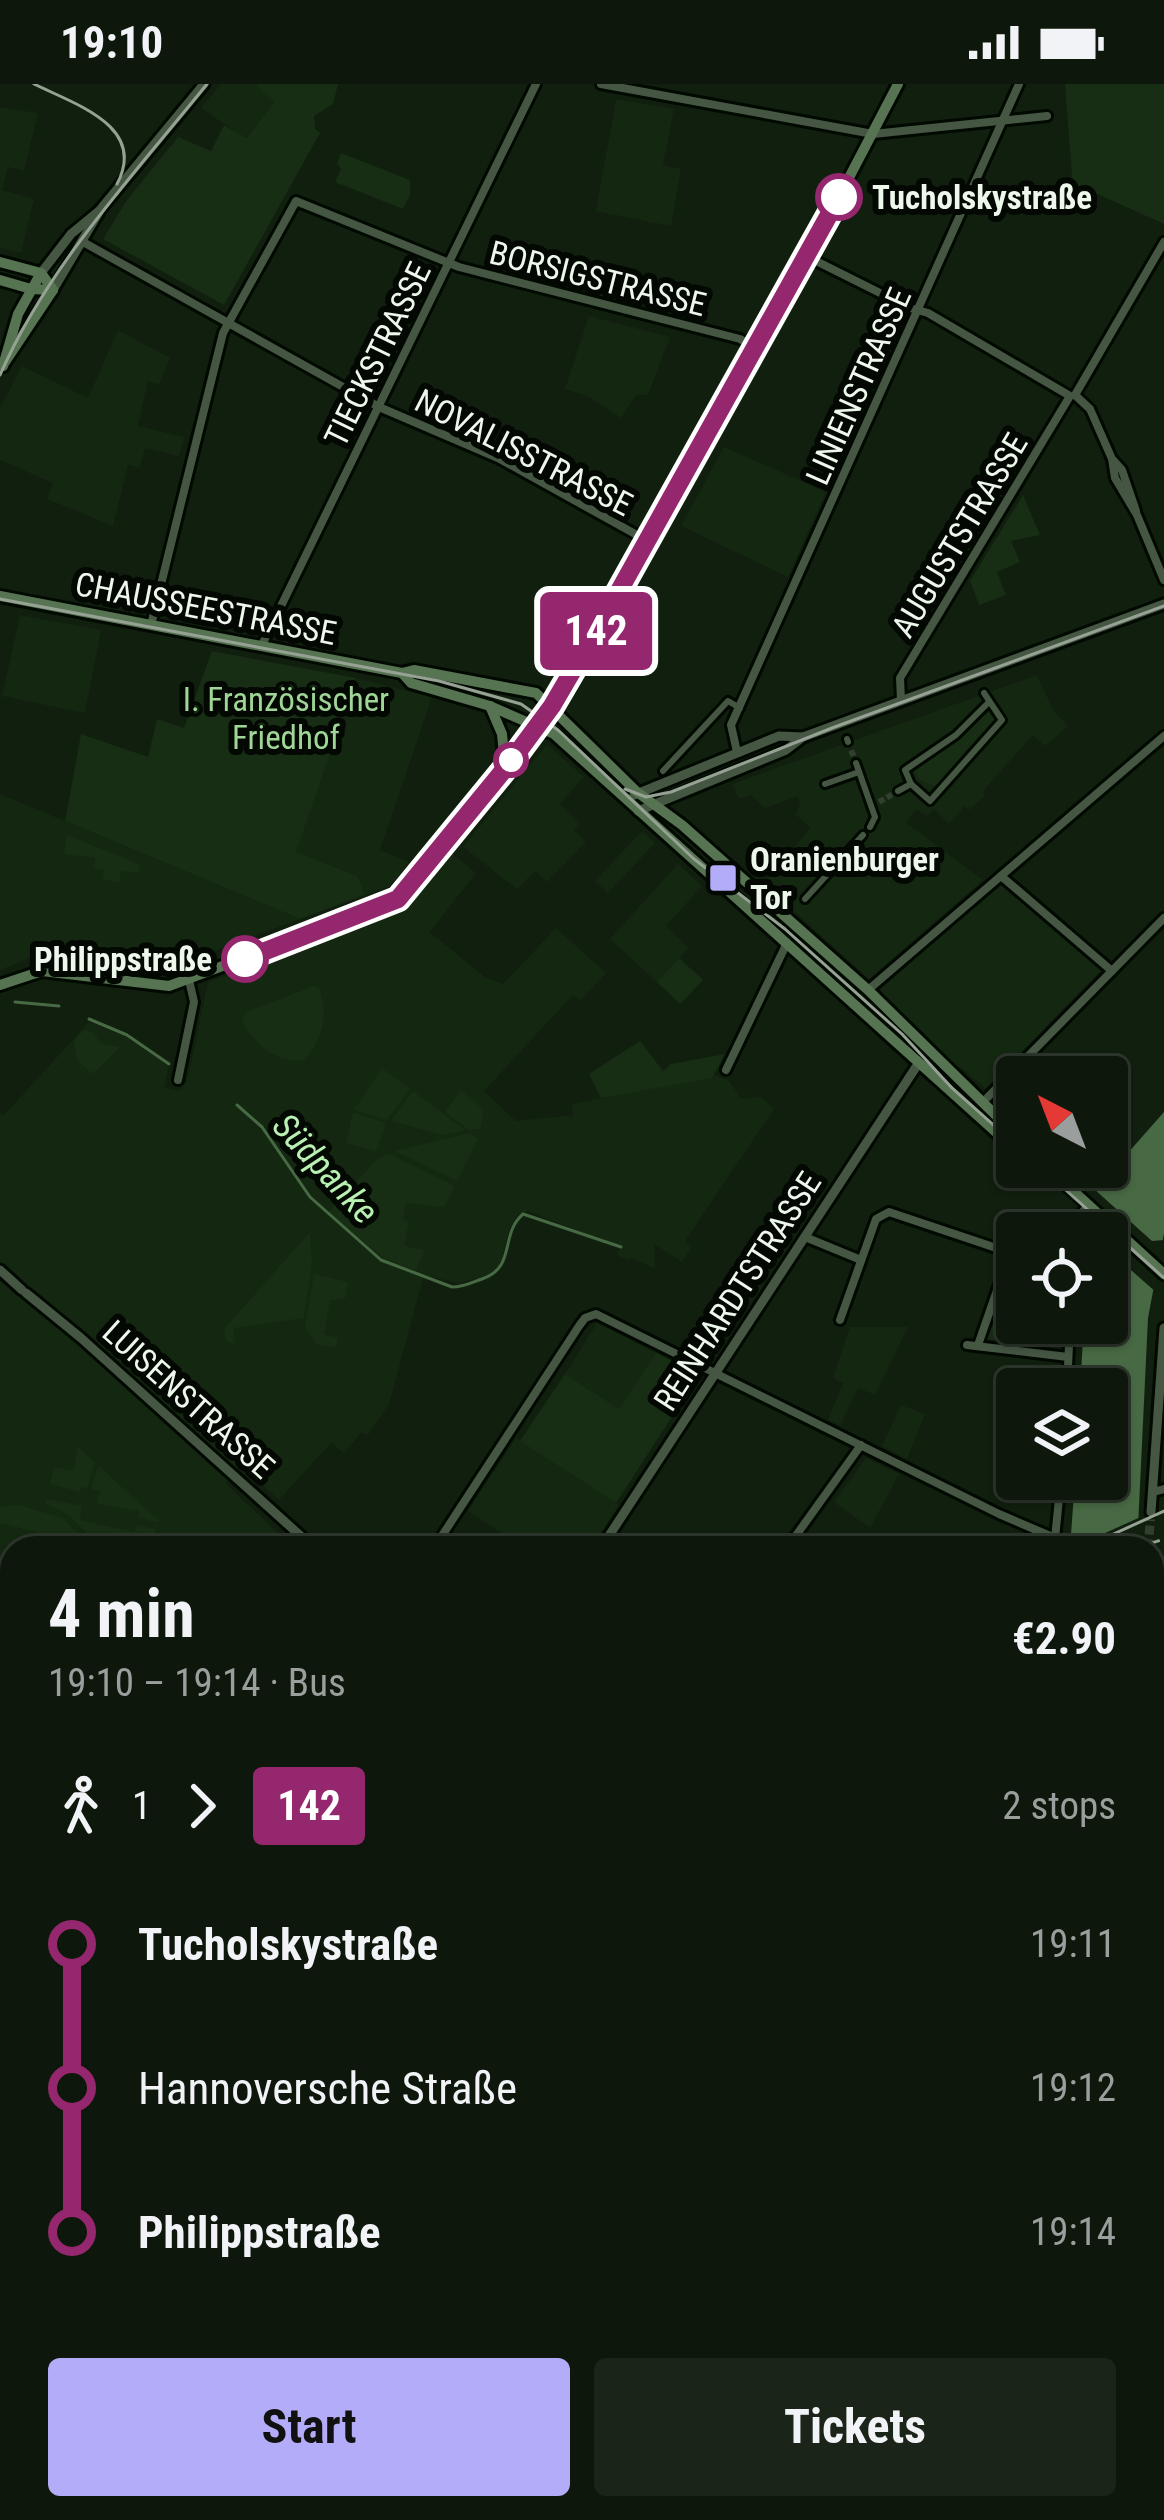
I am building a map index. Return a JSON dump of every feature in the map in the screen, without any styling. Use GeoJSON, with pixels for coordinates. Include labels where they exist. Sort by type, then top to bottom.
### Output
{"type":"FeatureCollection","features":[{"type":"Feature","properties":{"kind":"main road"},"geometry":{"type":"LineString","coordinates":[[0,985],[42,971],[169,986],[398,899],[552,706],[898,84]]}},
{"type":"Feature","properties":{"kind":"main road"},"geometry":{"type":"LineString","coordinates":[[0,262],[41,273],[53,290]]}},
{"type":"Feature","properties":{"kind":"main road"},"geometry":{"type":"LineString","coordinates":[[1,367],[11,333],[41,273]]}},
{"type":"Feature","properties":{"kind":"main road"},"geometry":{"type":"LineString","coordinates":[[0,280],[53,290]]}},
{"type":"Feature","properties":{"kind":"main road"},"geometry":{"type":"LineString","coordinates":[[1,367],[53,290]]}},
{"type":"Feature","properties":{"kind":"main road","name":"CHAUSSEESTRASSE"},"geometry":{"type":"LineString","coordinates":[[0,596],[402,673],[414,670],[536,693],[552,706]]}},
{"type":"Feature","properties":{"kind":"main road","name":"CHAUSSEESTRASSE"},"geometry":{"type":"LineString","coordinates":[[402,673],[411,682],[538,725],[634,802]]}},
{"type":"Feature","properties":{"kind":"main road"},"geometry":{"type":"LineString","coordinates":[[490,706],[502,734],[505,768]]}},
{"type":"Feature","properties":{"kind":"main road"},"geometry":{"type":"LineString","coordinates":[[552,706],[634,802],[996,1133]]}},
{"type":"Feature","properties":{"kind":"main road"},"geometry":{"type":"LineString","coordinates":[[634,802],[656,806],[868,991],[996,1116]]}},
{"type":"Feature","properties":{"kind":"main road"},"geometry":{"type":"LineString","coordinates":[[918,1064],[929,1052]]}},
{"type":"Feature","properties":{"kind":"main road"},"geometry":{"type":"LineString","coordinates":[[1067,1188],[1163,1273]]}},
{"type":"Feature","properties":{"kind":"street"},"geometry":{"type":"LineString","coordinates":[[41,273],[204,84]]}},
{"type":"Feature","properties":{"kind":"street","name":"TIECKSTRASSE"},"geometry":{"type":"LineString","coordinates":[[262,645],[536,84]]}},
{"type":"Feature","properties":{"kind":"street"},"geometry":{"type":"LineString","coordinates":[[601,84],[873,134],[1047,116]]}},
{"type":"Feature","properties":{"kind":"street","name":"LINIENSTRASSE"},"geometry":{"type":"LineString","coordinates":[[737,752],[730,730],[1019,84]]}},
{"type":"Feature","properties":{"kind":"street","name":"BORSIGSTRASSE"},"geometry":{"type":"LineString","coordinates":[[228,324],[296,201],[448,262],[754,346]]}},
{"type":"Feature","properties":{"kind":"street"},"geometry":{"type":"LineString","coordinates":[[53,290],[99,211]]}},
{"type":"Feature","properties":{"kind":"street","name":"NOVALISSTRASSE"},"geometry":{"type":"LineString","coordinates":[[83,242],[379,407],[498,458],[647,541]]}},
{"type":"Feature","properties":{"kind":"street","name":"AUGUSTSTRASSE"},"geometry":{"type":"LineString","coordinates":[[901,700],[900,678],[1164,242]]}},
{"type":"Feature","properties":{"kind":"street"},"geometry":{"type":"LineString","coordinates":[[806,256],[918,310],[1090,409],[1125,501],[1137,515],[1164,580]]}},
{"type":"Feature","properties":{"kind":"street"},"geometry":{"type":"LineString","coordinates":[[151,625],[190,456],[228,324]]}},
{"type":"Feature","properties":{"kind":"street"},"geometry":{"type":"LineString","coordinates":[[656,806],[786,751],[803,737],[1164,604]]}},
{"type":"Feature","properties":{"kind":"street"},"geometry":{"type":"LineString","coordinates":[[984,693],[1002,720],[931,801],[911,784],[905,770],[956,735],[988,703]]}},
{"type":"Feature","properties":{"kind":"street"},"geometry":{"type":"LineString","coordinates":[[663,771],[728,701],[740,708]]}},
{"type":"Feature","properties":{"kind":"street"},"geometry":{"type":"LineString","coordinates":[[634,802],[737,752],[779,736],[803,737]]}},
{"type":"Feature","properties":{"kind":"street"},"geometry":{"type":"LineString","coordinates":[[868,991],[1164,736]]}},
{"type":"Feature","properties":{"kind":"street"},"geometry":{"type":"LineString","coordinates":[[825,784],[858,768],[876,804],[870,827]]}},
{"type":"Feature","properties":{"kind":"street"},"geometry":{"type":"LineString","coordinates":[[898,791],[911,784]]}},
{"type":"Feature","properties":{"kind":"street"},"geometry":{"type":"LineString","coordinates":[[805,899],[863,835]]}},
{"type":"Feature","properties":{"kind":"street"},"geometry":{"type":"LineString","coordinates":[[1001,876],[1112,971]]}},
{"type":"Feature","properties":{"kind":"street"},"geometry":{"type":"LineString","coordinates":[[982,1103],[1164,919]]}},
{"type":"Feature","properties":{"kind":"street"},"geometry":{"type":"LineString","coordinates":[[726,1070],[786,945]]}},
{"type":"Feature","properties":{"kind":"street"},"geometry":{"type":"LineString","coordinates":[[178,1080],[194,1002],[189,980]]}},
{"type":"Feature","properties":{"kind":"street","name":"REINHARDTSTRASSE"},"geometry":{"type":"LineString","coordinates":[[610,1536],[918,1064]]}},
{"type":"Feature","properties":{"kind":"street"},"geometry":{"type":"LineString","coordinates":[[1081,1212],[1085,1204]]}},
{"type":"Feature","properties":{"kind":"street"},"geometry":{"type":"LineString","coordinates":[[840,1320],[876,1219],[889,1212],[996,1249]]}},
{"type":"Feature","properties":{"kind":"street"},"geometry":{"type":"LineString","coordinates":[[805,1237],[861,1260]]}},
{"type":"Feature","properties":{"kind":"street","name":"LUISENSTRASSE"},"geometry":{"type":"LineString","coordinates":[[0,1270],[300,1536]]}},
{"type":"Feature","properties":{"kind":"street"},"geometry":{"type":"LineString","coordinates":[[996,1285],[972,1345],[1068,1357]]}},
{"type":"Feature","properties":{"kind":"street"},"geometry":{"type":"LineString","coordinates":[[442,1536],[578,1327],[596,1314],[1042,1536]]}},
{"type":"Feature","properties":{"kind":"street"},"geometry":{"type":"LineString","coordinates":[[1151,1512],[1158,1491],[1164,1328]]}},
{"type":"Feature","properties":{"kind":"street"},"geometry":{"type":"LineString","coordinates":[[1067,1368],[1069,1344]]}},
{"type":"Feature","properties":{"kind":"street"},"geometry":{"type":"LineString","coordinates":[[796,1536],[861,1445]]}},
{"type":"Feature","properties":{"kind":"street"},"geometry":{"type":"LineString","coordinates":[[1055,1536],[1058,1500]]}},
{"type":"Feature","properties":{"kind":"shaded area"},"geometry":{"type":"Polygon","coordinates":[[[221,84],[255,84],[276,102],[245,138],[201,108],[221,84]]]}},
{"type":"Feature","properties":{"kind":"shaded area"},"geometry":{"type":"Polygon","coordinates":[[[616,99],[674,109],[663,165],[681,169],[671,226],[596,211],[616,99]]]}},
{"type":"Feature","properties":{"kind":"shaded area"},"geometry":{"type":"Polygon","coordinates":[[[0,107],[38,113],[24,171],[8,167],[2,190],[34,199],[21,253],[0,248],[0,107]]]}},
{"type":"Feature","properties":{"kind":"shaded area"},"geometry":{"type":"Polygon","coordinates":[[[589,316],[670,337],[648,395],[636,395],[621,418],[589,397],[565,389],[589,316]]]}},
{"type":"Feature","properties":{"kind":"shaded area"},"geometry":{"type":"Polygon","coordinates":[[[118,330],[170,358],[159,385],[148,381],[138,426],[184,437],[179,456],[145,448],[140,468],[128,465],[113,526],[47,499],[53,483],[0,460],[0,408],[22,366],[88,398],[118,330]]]}},
{"type":"Feature","properties":{"kind":"shaded area"},"geometry":{"type":"Polygon","coordinates":[[[724,447],[826,492],[788,577],[681,526],[724,447]]]}},
{"type":"Feature","properties":{"kind":"shaded area"},"geometry":{"type":"Polygon","coordinates":[[[20,615],[101,630],[85,713],[2,696],[20,615]]]}},
{"type":"Feature","properties":{"kind":"shaded area"},"geometry":{"type":"Polygon","coordinates":[[[1037,675],[1053,710],[1068,726],[1045,746],[1033,735],[983,791],[985,796],[969,810],[965,806],[949,824],[934,809],[927,816],[916,809],[906,823],[983,880],[869,979],[764,884],[810,828],[795,814],[798,796],[765,808],[751,795],[739,799],[732,784],[1037,675]]]}},
{"type":"Feature","properties":{"kind":"shaded area"},"geometry":{"type":"Polygon","coordinates":[[[356,678],[432,697],[380,850],[409,862],[390,886],[365,895],[358,876],[295,852],[356,678]]]}},
{"type":"Feature","properties":{"kind":"shaded area"},"geometry":{"type":"Polygon","coordinates":[[[547,744],[584,777],[560,804],[580,824],[574,830],[586,842],[547,882],[535,871],[517,889],[463,847],[547,744]]]}},
{"type":"Feature","properties":{"kind":"shaded area"},"geometry":{"type":"Polygon","coordinates":[[[0,794],[300,919],[166,969],[43,953],[0,970],[0,794]]]}},
{"type":"Feature","properties":{"kind":"shaded area"},"geometry":{"type":"Polygon","coordinates":[[[642,831],[655,843],[608,893],[595,881],[642,831]]]}},
{"type":"Feature","properties":{"kind":"shaded area"},"geometry":{"type":"Polygon","coordinates":[[[451,852],[476,873],[430,932],[486,978],[503,984],[556,928],[606,973],[580,1001],[573,995],[484,1091],[516,1121],[573,1115],[572,1104],[714,1075],[729,1081],[742,1099],[761,1097],[774,1109],[685,1241],[692,1247],[682,1262],[654,1244],[655,1269],[617,1255],[620,1247],[528,1211],[516,1216],[501,1265],[490,1275],[458,1283],[424,1275],[389,1404],[368,1435],[361,1433],[344,1453],[331,1443],[279,1500],[240,1465],[226,1484],[281,1536],[0,1536],[0,1114],[89,1022],[127,1037],[169,1066],[164,1088],[179,1091],[187,1082],[208,982],[407,908],[451,852]]]}},
{"type":"Feature","properties":{"kind":"shaded area"},"geometry":{"type":"Polygon","coordinates":[[[678,864],[702,886],[666,926],[689,948],[657,982],[610,939],[678,864]]]}},
{"type":"Feature","properties":{"kind":"shaded area"},"geometry":{"type":"Polygon","coordinates":[[[999,883],[1095,961],[1100,971],[1018,1056],[996,1056],[996,1079],[986,1089],[955,1067],[877,992],[999,883]]]}},
{"type":"Feature","properties":{"kind":"shaded area"},"geometry":{"type":"Polygon","coordinates":[[[1164,1112],[1164,1233],[1148,1318],[1138,1536],[1071,1536],[1073,1500],[1128,1500],[1128,1368],[1081,1368],[1083,1344],[1128,1344],[1128,1212],[1091,1212],[1097,1188],[1128,1188],[1128,1153],[1164,1112]]]}},
{"type":"Feature","properties":{"kind":"shaded area"},"geometry":{"type":"Polygon","coordinates":[[[597,1323],[656,1353],[619,1409],[565,1374],[597,1323]]]}},
{"type":"Feature","properties":{"kind":"shaded area"},"geometry":{"type":"Polygon","coordinates":[[[850,1327],[908,1327],[875,1395],[858,1388],[840,1425],[828,1420],[843,1383],[833,1378],[850,1327]]]}},
{"type":"Feature","properties":{"kind":"shaded area"},"geometry":{"type":"Polygon","coordinates":[[[901,1405],[925,1414],[907,1459],[882,1446],[901,1405]]]}},
{"type":"Feature","properties":{"kind":"shaded area"},"geometry":{"type":"Polygon","coordinates":[[[516,1438],[619,1505],[599,1536],[498,1536],[500,1532],[468,1511],[516,1438]]]}},
{"type":"Feature","properties":{"kind":"shaded area"},"geometry":{"type":"Polygon","coordinates":[[[866,1458],[899,1474],[870,1528],[834,1502],[866,1458]]]}},
{"type":"Feature","properties":{"kind":"green space"},"geometry":{"type":"Polygon","coordinates":[[[255,84],[338,84],[333,104],[314,116],[320,133],[224,305],[103,239],[127,200],[178,137],[211,151],[224,125],[246,138],[275,102],[255,84]]]}},
{"type":"Feature","properties":{"kind":"green space"},"geometry":{"type":"Polygon","coordinates":[[[1065,84],[1164,84],[1164,224],[1084,188],[1073,189],[1065,84]]]}},
{"type":"Feature","properties":{"kind":"green space"},"geometry":{"type":"Polygon","coordinates":[[[341,153],[410,180],[403,209],[335,182],[341,153]]]}},
{"type":"Feature","properties":{"kind":"green space"},"geometry":{"type":"Polygon","coordinates":[[[1023,495],[1040,535],[1011,541],[1020,562],[997,572],[1006,595],[979,605],[970,581],[1023,495]]]}},
{"type":"Feature","properties":{"kind":"green space","name":"I. Französischer Friedhof"},"geometry":{"type":"Polygon","coordinates":[[[212,651],[356,678],[296,852],[358,876],[365,895],[300,919],[65,821],[81,734],[148,757],[157,719],[184,728],[212,651]]]}},
{"type":"Feature","properties":{"kind":"green space"},"geometry":{"type":"Polygon","coordinates":[[[989,712],[998,723],[939,788],[920,780],[913,769],[989,712]]]}},
{"type":"Feature","properties":{"kind":"green space"},"geometry":{"type":"Polygon","coordinates":[[[67,835],[139,864],[140,869],[121,871],[120,882],[103,880],[104,870],[94,869],[95,858],[64,854],[67,835]]]}},
{"type":"Feature","properties":{"kind":"green space"},"geometry":{"type":"Polygon","coordinates":[[[679,958],[703,980],[680,1004],[657,982],[679,958]]]}},
{"type":"Feature","properties":{"kind":"green space"},"geometry":{"type":"Polygon","coordinates":[[[314,986],[322,997],[324,1016],[316,1044],[304,1060],[275,1055],[246,1028],[242,1019],[246,1012],[314,986]]]}},
{"type":"Feature","properties":{"kind":"green space"},"geometry":{"type":"Polygon","coordinates":[[[84,1030],[94,1033],[100,1043],[120,1047],[93,1074],[77,1061],[74,1041],[84,1030]]]}},
{"type":"Feature","properties":{"kind":"green space"},"geometry":{"type":"Polygon","coordinates":[[[640,1041],[663,1071],[671,1064],[725,1054],[712,1078],[601,1098],[589,1074],[640,1041]]]}},
{"type":"Feature","properties":{"kind":"green space"},"geometry":{"type":"Polygon","coordinates":[[[382,1068],[410,1089],[387,1120],[354,1110],[382,1068]]]}},
{"type":"Feature","properties":{"kind":"green space"},"geometry":{"type":"Polygon","coordinates":[[[461,1090],[484,1110],[480,1129],[469,1130],[445,1112],[461,1090]]]}},
{"type":"Feature","properties":{"kind":"green space"},"geometry":{"type":"Polygon","coordinates":[[[413,1091],[465,1130],[442,1135],[391,1121],[413,1091]]]}},
{"type":"Feature","properties":{"kind":"green space"},"geometry":{"type":"Polygon","coordinates":[[[353,1112],[386,1123],[376,1151],[346,1143],[353,1112]]]}},
{"type":"Feature","properties":{"kind":"green space"},"geometry":{"type":"Polygon","coordinates":[[[470,1133],[478,1139],[457,1181],[395,1151],[470,1133]]]}},
{"type":"Feature","properties":{"kind":"green space"},"geometry":{"type":"Polygon","coordinates":[[[389,1154],[455,1186],[444,1207],[406,1203],[403,1219],[409,1221],[404,1246],[424,1250],[416,1271],[385,1259],[328,1213],[378,1158],[389,1154]]]}},
{"type":"Feature","properties":{"kind":"green space"},"geometry":{"type":"Polygon","coordinates":[[[310,1232],[312,1263],[304,1318],[234,1328],[235,1344],[226,1341],[224,1329],[310,1232]]]}},
{"type":"Feature","properties":{"kind":"green space"},"geometry":{"type":"Polygon","coordinates":[[[314,1274],[348,1282],[345,1299],[330,1300],[324,1334],[338,1338],[336,1348],[316,1344],[305,1327],[314,1274]]]}},
{"type":"Feature","properties":{"kind":"green space"},"geometry":{"type":"Polygon","coordinates":[[[996,1306],[996,1340],[984,1339],[996,1306]]]}},
{"type":"Feature","properties":{"kind":"green space"},"geometry":{"type":"Polygon","coordinates":[[[656,1353],[699,1375],[616,1503],[520,1441],[565,1374],[619,1409],[656,1353]]]}},
{"type":"Feature","properties":{"kind":"green space"},"geometry":{"type":"Polygon","coordinates":[[[78,1447],[95,1463],[87,1488],[80,1492],[50,1484],[54,1467],[73,1471],[78,1447]]]}},
{"type":"Feature","properties":{"kind":"green space"},"geometry":{"type":"Polygon","coordinates":[[[98,1465],[158,1522],[139,1518],[139,1511],[97,1504],[100,1491],[91,1489],[98,1465]]]}},
{"type":"Feature","properties":{"kind":"green space"},"geometry":{"type":"Polygon","coordinates":[[[47,1499],[82,1506],[80,1520],[134,1532],[137,1525],[156,1529],[154,1536],[89,1536],[69,1515],[46,1504],[47,1499]]]}},
{"type":"Feature","properties":{"kind":"green space"},"geometry":{"type":"Polygon","coordinates":[[[19,1505],[63,1518],[80,1536],[54,1536],[0,1523],[0,1507],[19,1505]]]}},
{"type":"Feature","properties":{"kind":"pier"},"geometry":{"type":"Polygon","coordinates":[[[1094,1189],[1120,1212],[1087,1212],[1094,1189]]]}},
{"type":"Feature","properties":{"kind":"pier"},"geometry":{"type":"Polygon","coordinates":[[[1128,1219],[1152,1241],[1164,1240],[1157,1293],[1128,1267],[1128,1219]]]}},
{"type":"Feature","properties":{"kind":"pier"},"geometry":{"type":"Polygon","coordinates":[[[1145,1515],[1144,1536],[1099,1536],[1145,1515]]]}},
{"type":"Feature","properties":{"kind":"waterway","name":"Südpanke"},"geometry":{"type":"LineString","coordinates":[[15,1002],[59,1006]]}},
{"type":"Feature","properties":{"kind":"waterway","name":"Südpanke"},"geometry":{"type":"LineString","coordinates":[[89,1019],[127,1035],[169,1064]]}},
{"type":"Feature","properties":{"kind":"waterway","name":"Südpanke"},"geometry":{"type":"LineString","coordinates":[[237,1105],[262,1127],[310,1197],[381,1260],[452,1287],[482,1279],[500,1267],[511,1231],[523,1214],[621,1247]]}},
{"type":"Feature","properties":{"kind":"tunnel"},"geometry":{"type":"LineString","coordinates":[[848,742],[856,763]]}},
{"type":"Feature","properties":{"kind":"tunnel"},"geometry":{"type":"LineString","coordinates":[[879,802],[898,791]]}},
{"type":"Feature","properties":{"kind":"tunnel"},"geometry":{"type":"LineString","coordinates":[[1149,1536],[1151,1512]]}},
{"type":"Feature","properties":{"kind":"tram line"},"geometry":{"type":"LineString","coordinates":[[34,84],[86,109],[115,132],[123,147],[124,164],[117,184]]}},
{"type":"Feature","properties":{"kind":"tram line"},"geometry":{"type":"LineString","coordinates":[[0,375],[67,259],[207,84]]}},
{"type":"Feature","properties":{"kind":"tram line"},"geometry":{"type":"LineString","coordinates":[[0,599],[439,681],[521,704],[558,730],[694,859],[785,929],[996,1127]]}},
{"type":"Feature","properties":{"kind":"tram line"},"geometry":{"type":"LineString","coordinates":[[625,789],[646,797],[671,792],[1164,606]]}},
{"type":"Feature","properties":{"kind":"tram line"},"geometry":{"type":"LineString","coordinates":[[1063,1188],[1164,1278]]}},
{"type":"Feature","properties":{"kind":"tram line"},"geometry":{"type":"LineString","coordinates":[[1109,1536],[1164,1511]]}},
{"type":"Feature","properties":{"kind":"bus line","name":"142"},"geometry":{"type":"LineString","coordinates":[[245,959],[398,899],[512,760],[552,706],[614,600],[839,197]]}},
{"type":"Feature","properties":{"kind":"place","name":"Tucholskystraße"},"geometry":{"type":"Point","coordinates":[839,197]}},
{"type":"Feature","properties":{"kind":"place","name":"Oranienburger Tor"},"geometry":{"type":"Point","coordinates":[723,878]}},
{"type":"Feature","properties":{"kind":"place","name":"Philippstraße"},"geometry":{"type":"Point","coordinates":[245,959]}}]}
